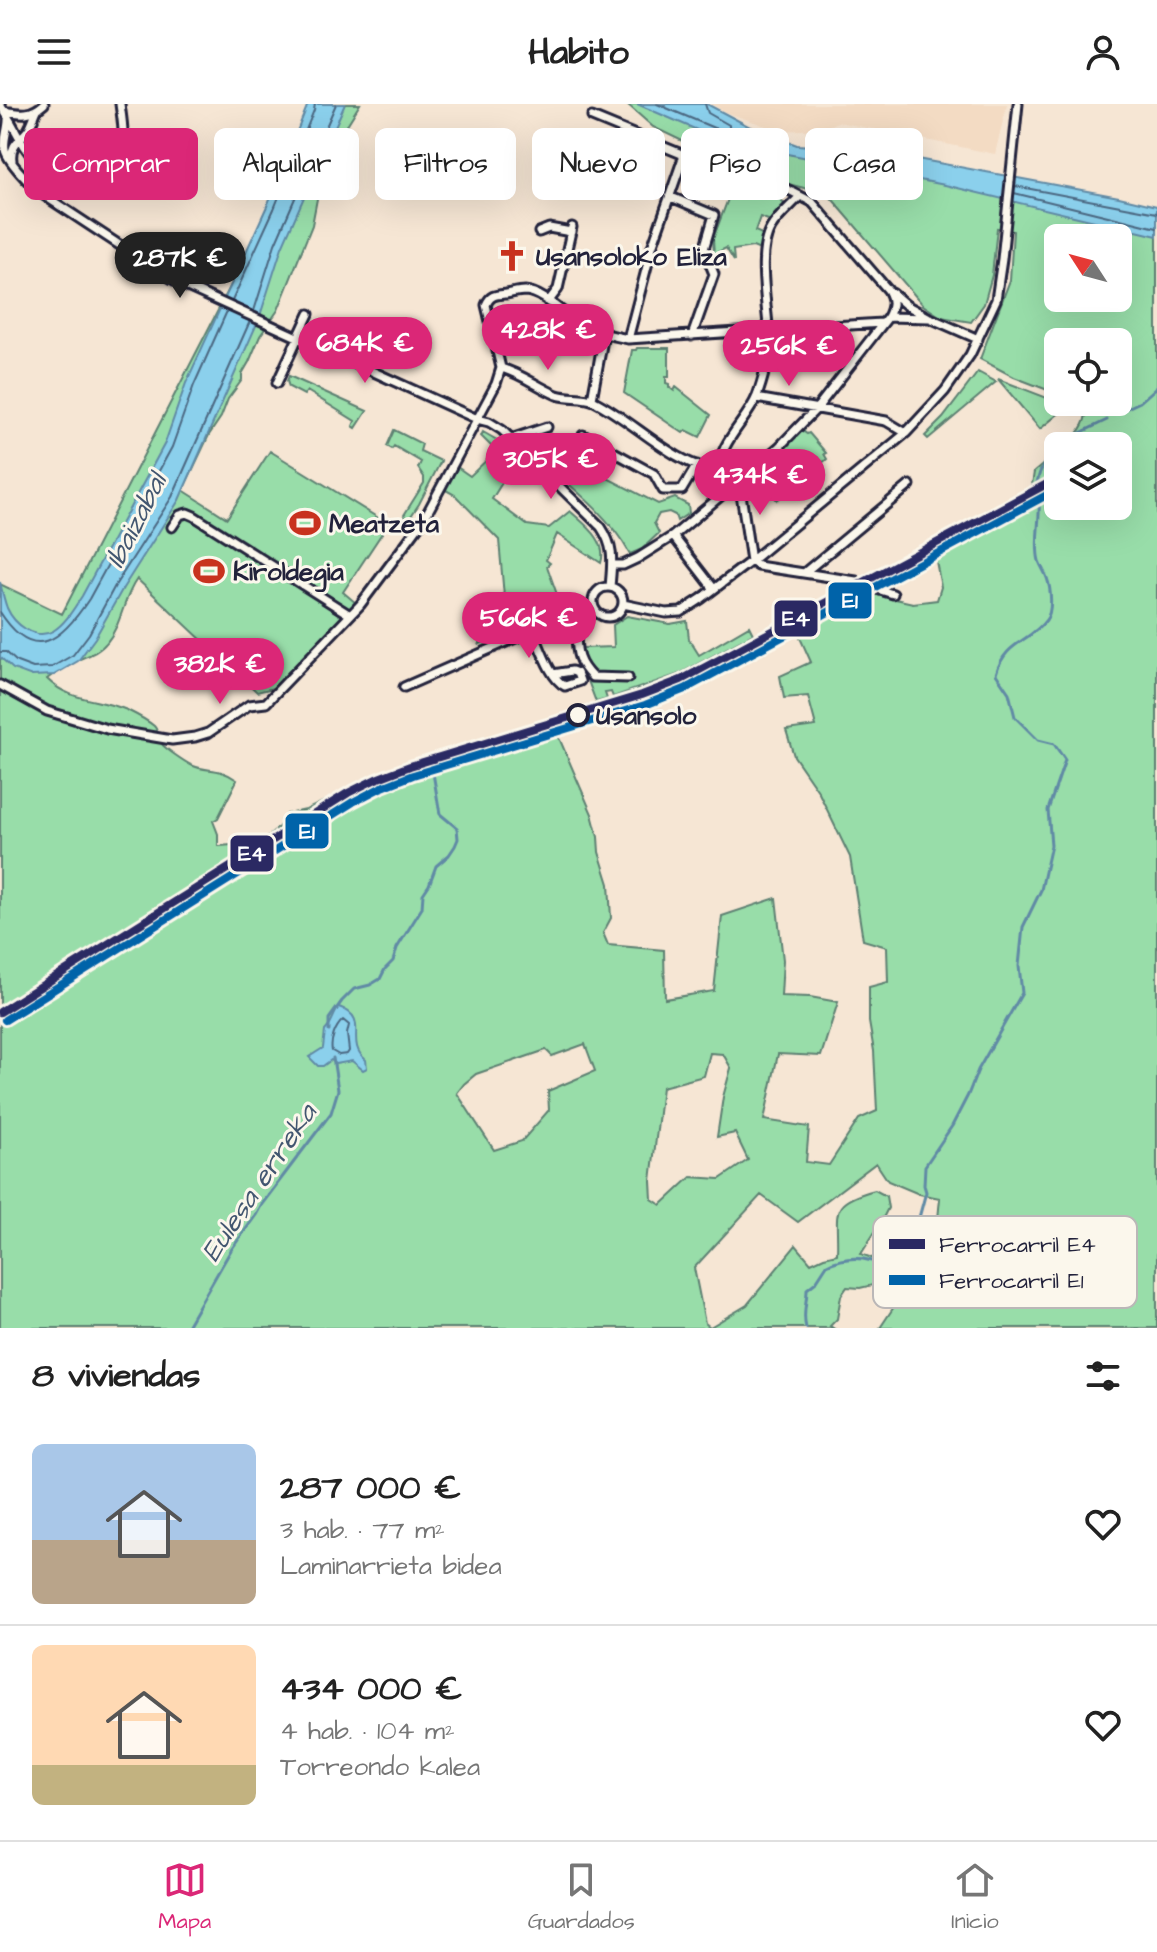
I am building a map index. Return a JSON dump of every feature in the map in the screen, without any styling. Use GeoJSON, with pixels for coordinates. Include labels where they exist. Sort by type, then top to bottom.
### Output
{"type":"FeatureCollection","features":[{"type":"Feature","properties":{"kind":"street"},"geometry":{"type":"LineString","coordinates":[[120,104],[123,128]]}},
{"type":"Feature","properties":{"kind":"street"},"geometry":{"type":"LineString","coordinates":[[623,604],[666,613],[681,612],[754,564],[906,433],[945,391],[970,355],[996,300],[1018,104]]}},
{"type":"Feature","properties":{"kind":"street"},"geometry":{"type":"LineString","coordinates":[[4,111],[26,114],[41,107]]}},
{"type":"Feature","properties":{"kind":"street"},"geometry":{"type":"LineString","coordinates":[[30,128],[41,107]]}},
{"type":"Feature","properties":{"kind":"street"},"geometry":{"type":"LineString","coordinates":[[4,111],[9,125],[6,154],[28,182],[162,273],[502,430],[601,527],[609,540],[612,565],[610,587]]}},
{"type":"Feature","properties":{"kind":"street"},"geometry":{"type":"LineString","coordinates":[[4,111],[24,147]]}},
{"type":"Feature","properties":{"kind":"street"},"geometry":{"type":"LineString","coordinates":[[592,117],[681,154]]}},
{"type":"Feature","properties":{"kind":"street"},"geometry":{"type":"LineString","coordinates":[[12,160],[11,151],[24,134]]}},
{"type":"Feature","properties":{"kind":"street"},"geometry":{"type":"LineString","coordinates":[[6,140],[18,140]]}},
{"type":"Feature","properties":{"kind":"street"},"geometry":{"type":"LineString","coordinates":[[628,339],[652,247],[681,165]]}},
{"type":"Feature","properties":{"kind":"street"},"geometry":{"type":"LineString","coordinates":[[789,190],[812,202],[890,293],[918,318]]}},
{"type":"Feature","properties":{"kind":"street"},"geometry":{"type":"LineString","coordinates":[[719,472],[718,462],[756,398],[769,347],[764,284],[765,248],[770,228],[800,196]]}},
{"type":"Feature","properties":{"kind":"street"},"geometry":{"type":"LineString","coordinates":[[671,197],[714,215],[704,249],[714,274],[692,336]]}},
{"type":"Feature","properties":{"kind":"street"},"geometry":{"type":"LineString","coordinates":[[539,232],[549,228],[572,230],[558,289],[548,302]]}},
{"type":"Feature","properties":{"kind":"street"},"geometry":{"type":"LineString","coordinates":[[0,685],[47,711],[107,729],[178,739],[208,733],[249,705],[266,703],[360,605],[424,519],[496,384],[501,368],[486,305],[493,295],[526,291],[538,295],[570,318],[604,334],[628,339],[930,318]]}},
{"type":"Feature","properties":{"kind":"street"},"geometry":{"type":"LineString","coordinates":[[890,293],[930,318],[978,339]]}},
{"type":"Feature","properties":{"kind":"street"},"geometry":{"type":"LineString","coordinates":[[612,565],[627,564],[673,536],[779,447],[817,408],[885,320],[893,307],[890,293]]}},
{"type":"Feature","properties":{"kind":"street"},"geometry":{"type":"LineString","coordinates":[[277,383],[309,314]]}},
{"type":"Feature","properties":{"kind":"street"},"geometry":{"type":"LineString","coordinates":[[592,399],[604,334]]}},
{"type":"Feature","properties":{"kind":"street"},"geometry":{"type":"LineString","coordinates":[[501,368],[515,372],[559,396],[592,399],[670,451],[708,470],[719,472],[741,494],[754,564]]}},
{"type":"Feature","properties":{"kind":"street"},"geometry":{"type":"LineString","coordinates":[[756,398],[886,421],[906,433]]}},
{"type":"Feature","properties":{"kind":"street"},"geometry":{"type":"LineString","coordinates":[[511,439],[547,427]]}},
{"type":"Feature","properties":{"kind":"street"},"geometry":{"type":"LineString","coordinates":[[583,435],[654,474],[663,490],[682,490],[697,465]]}},
{"type":"Feature","properties":{"kind":"street"},"geometry":{"type":"LineString","coordinates":[[804,573],[910,485]]}},
{"type":"Feature","properties":{"kind":"street"},"geometry":{"type":"LineString","coordinates":[[172,527],[180,515],[187,513],[194,516],[350,615]]}},
{"type":"Feature","properties":{"kind":"street"},"geometry":{"type":"LineString","coordinates":[[673,536],[714,589]]}},
{"type":"Feature","properties":{"kind":"street"},"geometry":{"type":"LineString","coordinates":[[754,564],[856,581]]}},
{"type":"Feature","properties":{"kind":"street"},"geometry":{"type":"LineString","coordinates":[[610,587],[619,591],[623,604],[619,613],[606,617],[598,613],[593,604],[597,592],[610,587]]}},
{"type":"Feature","properties":{"kind":"street"},"geometry":{"type":"LineString","coordinates":[[874,588],[893,594]]}},
{"type":"Feature","properties":{"kind":"street"},"geometry":{"type":"LineString","coordinates":[[404,687],[593,604]]}},
{"type":"Feature","properties":{"kind":"street"},"geometry":{"type":"LineString","coordinates":[[572,614],[576,625],[577,656],[585,671],[592,677],[628,678]]}},
{"type":"Feature","properties":{"kind":"street"},"geometry":{"type":"LineString","coordinates":[[533,631],[553,674]]}},
{"type":"Feature","properties":{"kind":"shaded area"},"geometry":{"type":"Polygon","coordinates":[[[712,104],[1007,104],[995,154],[923,139],[923,128],[867,128],[838,122],[825,128],[789,131],[789,128],[771,128],[725,112],[712,104]]]}},
{"type":"Feature","properties":{"kind":"green space"},"geometry":{"type":"Polygon","coordinates":[[[322,104],[360,104],[345,128],[310,128],[322,104]]]}},
{"type":"Feature","properties":{"kind":"green space"},"geometry":{"type":"Polygon","coordinates":[[[627,104],[669,104],[714,128],[681,128],[681,140],[665,133],[665,128],[653,127],[627,104]]]}},
{"type":"Feature","properties":{"kind":"green space"},"geometry":{"type":"Polygon","coordinates":[[[789,154],[805,157],[805,188],[789,184],[789,154]]]}},
{"type":"Feature","properties":{"kind":"green space"},"geometry":{"type":"Polygon","coordinates":[[[923,177],[1039,197],[1125,224],[1044,224],[1044,312],[1132,312],[1132,226],[1157,234],[1157,1328],[880,1328],[893,1308],[1137,1308],[1137,1216],[938,1216],[940,1198],[919,1194],[888,1181],[876,1163],[798,1222],[761,1195],[694,1268],[705,1323],[710,1327],[747,1305],[796,1245],[811,1263],[837,1254],[837,1219],[842,1205],[875,1190],[886,1196],[888,1208],[884,1216],[873,1216],[873,1235],[861,1254],[873,1258],[873,1285],[847,1287],[841,1296],[837,1319],[830,1326],[833,1328],[0,1328],[0,584],[62,614],[275,200],[317,200],[312,225],[278,310],[260,336],[242,380],[228,399],[183,490],[227,518],[270,451],[388,524],[343,592],[356,603],[277,687],[257,692],[137,579],[107,642],[99,650],[68,664],[47,679],[65,692],[137,715],[154,726],[163,745],[184,761],[237,780],[218,818],[213,821],[218,846],[267,837],[287,814],[306,810],[339,794],[407,772],[467,745],[534,723],[542,725],[560,740],[592,814],[609,884],[611,918],[603,933],[608,945],[664,950],[665,999],[714,991],[722,916],[776,898],[783,960],[781,996],[838,1002],[821,1056],[778,1054],[764,1120],[809,1127],[806,1162],[829,1165],[859,1119],[877,1111],[869,987],[888,982],[887,947],[863,940],[850,857],[818,791],[794,756],[786,730],[816,726],[808,696],[784,698],[780,676],[811,662],[797,631],[864,592],[913,603],[937,600],[941,587],[935,556],[1025,501],[1034,472],[1044,464],[1044,520],[1132,520],[1132,432],[1078,432],[1085,416],[1132,416],[1132,328],[1044,328],[1044,389],[1014,377],[980,359],[1010,280],[1013,231],[997,228],[992,275],[984,304],[971,322],[941,317],[923,305],[833,200],[923,200],[923,177]],[[585,1044],[552,1056],[546,1050],[476,1074],[457,1093],[494,1150],[522,1141],[549,1110],[548,1091],[595,1071],[585,1044]],[[710,1053],[704,1076],[662,1087],[651,1181],[652,1199],[661,1205],[691,1177],[720,1179],[748,1160],[735,1133],[717,1137],[731,1068],[723,1054],[710,1053]]]}},
{"type":"Feature","properties":{"kind":"green space"},"geometry":{"type":"Polygon","coordinates":[[[728,200],[782,200],[785,206],[771,221],[760,217],[755,231],[762,234],[760,250],[753,247],[733,250],[734,261],[726,248],[714,254],[713,239],[728,200]]]}},
{"type":"Feature","properties":{"kind":"green space"},"geometry":{"type":"Polygon","coordinates":[[[669,348],[669,377],[666,377],[666,383],[674,391],[676,387],[711,415],[700,437],[686,430],[683,433],[624,393],[632,350],[669,348]]]}},
{"type":"Feature","properties":{"kind":"green space"},"geometry":{"type":"Polygon","coordinates":[[[978,372],[996,382],[928,439],[925,436],[978,372]]]}},
{"type":"Feature","properties":{"kind":"green space"},"geometry":{"type":"Polygon","coordinates":[[[289,376],[367,411],[356,428],[353,426],[355,421],[307,391],[304,395],[289,387],[289,376]]]}},
{"type":"Feature","properties":{"kind":"green space"},"geometry":{"type":"Polygon","coordinates":[[[998,379],[1044,397],[1044,416],[1056,416],[1040,429],[998,379]]]}},
{"type":"Feature","properties":{"kind":"green space"},"geometry":{"type":"Polygon","coordinates":[[[805,428],[804,432],[809,433],[826,453],[827,459],[777,500],[755,473],[756,469],[805,428]]]}},
{"type":"Feature","properties":{"kind":"green space"},"geometry":{"type":"Polygon","coordinates":[[[394,430],[422,444],[420,451],[441,461],[407,522],[404,515],[424,483],[424,477],[418,468],[421,462],[394,446],[392,449],[387,446],[394,430]]]}},
{"type":"Feature","properties":{"kind":"green space"},"geometry":{"type":"Polygon","coordinates":[[[483,432],[497,440],[528,471],[521,478],[508,473],[492,499],[527,525],[549,528],[570,511],[594,534],[602,555],[601,563],[557,534],[546,560],[550,563],[547,566],[561,606],[478,645],[505,608],[499,540],[455,495],[444,489],[457,467],[470,476],[496,451],[481,436],[483,432]]]}},
{"type":"Feature","properties":{"kind":"green space"},"geometry":{"type":"Polygon","coordinates":[[[554,442],[570,459],[658,504],[675,498],[688,505],[689,513],[677,521],[675,515],[669,512],[659,514],[654,523],[659,533],[642,549],[630,554],[599,512],[534,454],[554,442]]]}},
{"type":"Feature","properties":{"kind":"green space"},"geometry":{"type":"Polygon","coordinates":[[[627,616],[670,624],[687,621],[689,639],[699,655],[749,626],[753,634],[679,674],[613,697],[611,692],[605,693],[607,699],[596,702],[581,662],[582,648],[614,647],[613,625],[627,616]]]}},
{"type":"Feature","properties":{"kind":"water"},"geometry":{"type":"Polygon","coordinates":[[[308,104],[345,104],[334,128],[298,128],[308,104]]]}},
{"type":"Feature","properties":{"kind":"water"},"geometry":{"type":"Polygon","coordinates":[[[637,104],[707,104],[753,128],[692,128],[637,104]]]}},
{"type":"Feature","properties":{"kind":"water"},"geometry":{"type":"Polygon","coordinates":[[[789,142],[805,146],[805,157],[789,154],[789,142]]]}},
{"type":"Feature","properties":{"kind":"water"},"geometry":{"type":"Polygon","coordinates":[[[923,160],[1157,206],[1157,236],[1132,230],[1132,224],[1107,224],[923,181],[923,160]]]}},
{"type":"Feature","properties":{"kind":"water","name":"Ibaizabal"},"geometry":{"type":"Polygon","coordinates":[[[269,200],[303,200],[282,247],[259,319],[179,500],[78,661],[54,675],[32,676],[13,669],[0,657],[0,582],[10,614],[32,632],[46,634],[53,631],[69,615],[165,443],[186,383],[269,200]]]}},
{"type":"Feature","properties":{"kind":"water"},"geometry":{"type":"Polygon","coordinates":[[[339,1007],[354,1018],[357,1045],[366,1060],[367,1068],[363,1070],[352,1061],[336,1064],[331,1060],[318,1066],[309,1057],[323,1048],[325,1031],[339,1007]]]}},
{"type":"Feature","properties":{"kind":"waterway"},"geometry":{"type":"LineString","coordinates":[[1132,406],[1157,387]]}},
{"type":"Feature","properties":{"kind":"waterway"},"geometry":{"type":"LineString","coordinates":[[1082,432],[1107,420]]}},
{"type":"Feature","properties":{"kind":"waterway"},"geometry":{"type":"LineString","coordinates":[[1037,482],[1044,463]]}},
{"type":"Feature","properties":{"kind":"waterway"},"geometry":{"type":"LineString","coordinates":[[919,1216],[926,1192],[925,1166],[952,1126],[978,1070],[1022,993],[1019,966],[1023,927],[1041,890],[1051,845],[1048,810],[1065,760],[1054,744],[1038,740],[1015,717],[1009,693],[996,674],[1005,655],[1039,628],[1050,611],[1050,588],[1038,554],[1039,498]]}},
{"type":"Feature","properties":{"kind":"waterway","name":"Eulesa erreka"},"geometry":{"type":"LineString","coordinates":[[329,1031],[329,1019],[342,1001],[354,989],[380,979],[393,961],[397,948],[422,908],[423,894],[436,866],[449,855],[458,839],[457,828],[440,814],[433,773]]}},
{"type":"Feature","properties":{"kind":"waterway","name":"Eulesa erreka"},"geometry":{"type":"LineString","coordinates":[[186,1328],[262,1204],[331,1113],[338,1090],[333,1058]]}},
{"type":"Feature","properties":{"kind":"waterway"},"geometry":{"type":"LineString","coordinates":[[806,1328],[807,1289],[816,1282],[827,1265],[857,1258],[873,1261]]}},
{"type":"Feature","properties":{"kind":"rail line","name":"E4"},"geometry":{"type":"LineString","coordinates":[[0,1012],[348,793],[410,766],[642,695],[681,680],[1044,486]]}},
{"type":"Feature","properties":{"kind":"rail line","name":"E1"},"geometry":{"type":"LineString","coordinates":[[5,1020],[380,788],[413,775],[645,705],[685,689],[1044,497]]}},
{"type":"Feature","properties":{"kind":"place","name":"Usansoloko Eliza"},"geometry":{"type":"Point","coordinates":[512,256]}},
{"type":"Feature","properties":{"kind":"place","name":"Meatzeta"},"geometry":{"type":"Point","coordinates":[305,523]}},
{"type":"Feature","properties":{"kind":"place","name":"Kiroldegia"},"geometry":{"type":"Point","coordinates":[209,571]}},
{"type":"Feature","properties":{"kind":"place","name":"Usansolo"},"geometry":{"type":"Point","coordinates":[578,715]}}]}
